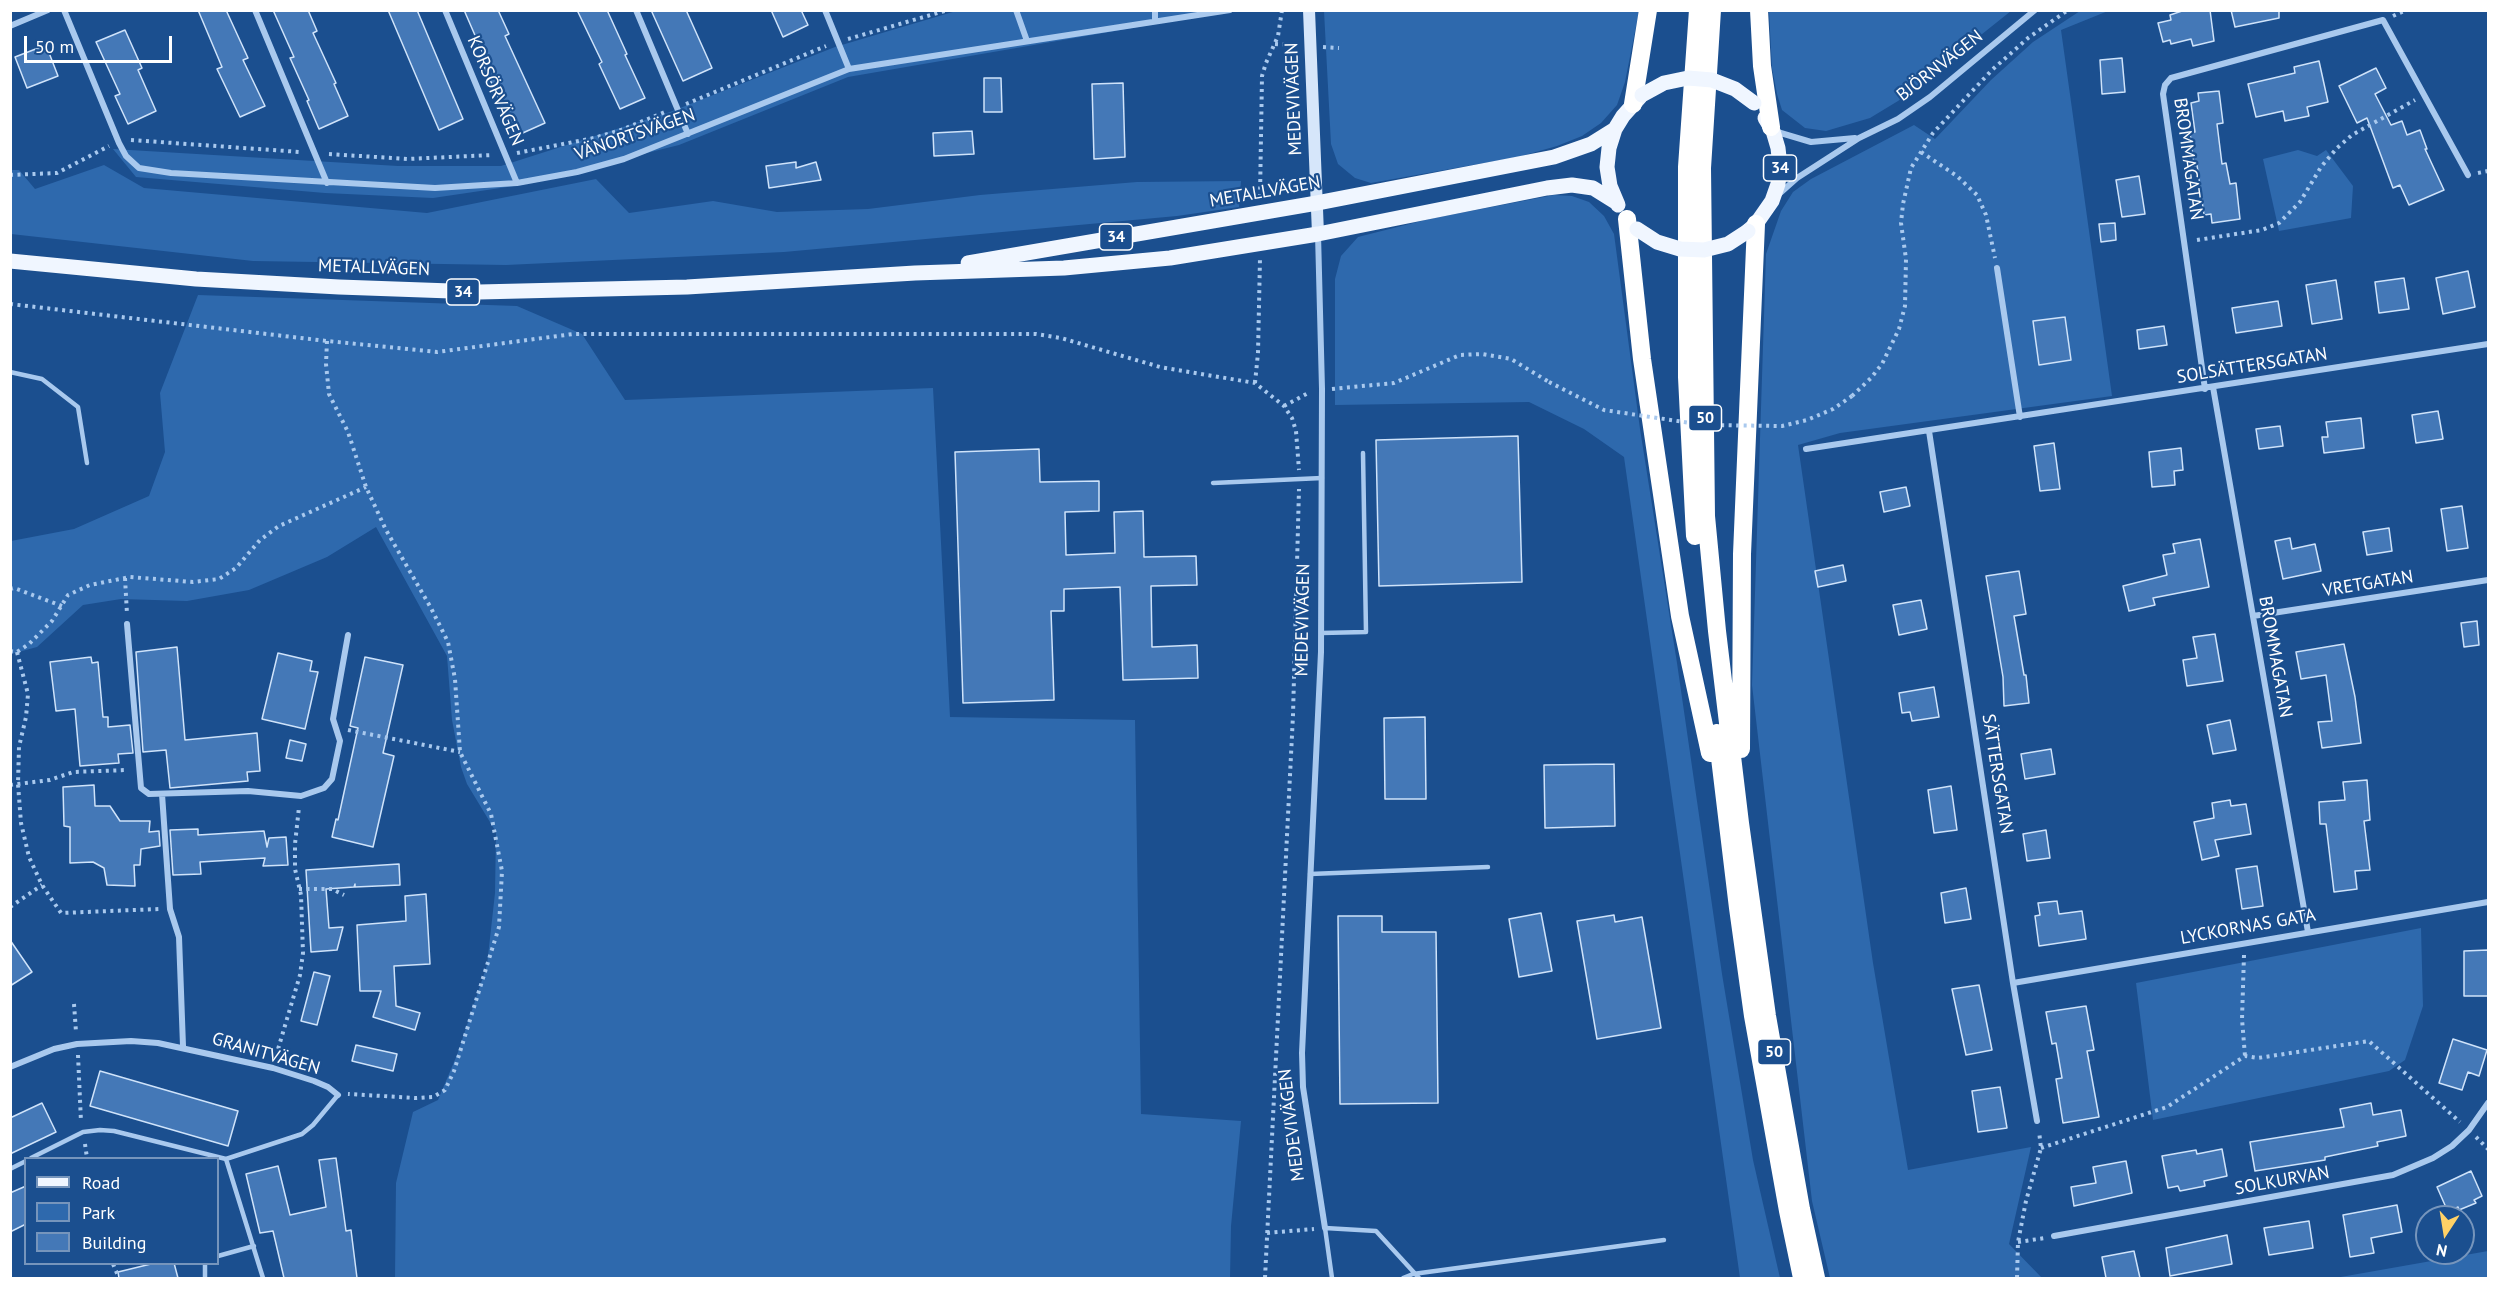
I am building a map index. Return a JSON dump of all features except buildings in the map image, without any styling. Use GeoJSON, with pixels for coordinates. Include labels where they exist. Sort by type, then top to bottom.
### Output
{"type":"FeatureCollection","features":[{"type":"Feature","properties":{"kind":"highway"},"geometry":{"type":"LineString","coordinates":[[1637,99],[1648,10]]}},
{"type":"Feature","properties":{"kind":"highway","name":"50"},"geometry":{"type":"LineString","coordinates":[[1698,10],[1687,167],[1687,377],[1693,517],[1733,822],[1754,1016],[1802,1278]]}},
{"type":"Feature","properties":{"kind":"highway","name":"50"},"geometry":{"type":"LineString","coordinates":[[1712,10],[1702,168],[1706,516],[1733,822],[1801,1209],[1816,1278]]}},
{"type":"Feature","properties":{"kind":"highway"},"geometry":{"type":"LineString","coordinates":[[1759,10],[1762,66],[1772,129]]}},
{"type":"Feature","properties":{"kind":"highway"},"geometry":{"type":"LineString","coordinates":[[1632,224],[1642,359],[1680,616],[1733,822]]}},
{"type":"Feature","properties":{"kind":"highway"},"geometry":{"type":"LineString","coordinates":[[1733,822],[1752,227]]}},
{"type":"Feature","properties":{"kind":"main road","name":"34"},"geometry":{"type":"LineString","coordinates":[[1696,79],[1712,80],[1735,89],[1754,103],[1772,129],[1780,166],[1778,184],[1772,201],[1752,227],[1728,243],[1704,250],[1680,249],[1657,242],[1632,224],[1617,203],[1610,186],[1607,167],[1609,148],[1615,129],[1637,99],[1664,83],[1696,79]]}},
{"type":"Feature","properties":{"kind":"main road","name":"METALLVÄGEN"},"geometry":{"type":"LineString","coordinates":[[915,273],[1317,203],[1554,157],[1591,144],[1615,129]]}},
{"type":"Feature","properties":{"kind":"main road","name":"METALLVÄGEN"},"geometry":{"type":"LineString","coordinates":[[10,261],[196,279],[479,292],[687,287],[915,273],[1064,268],[1170,258],[1318,234],[1572,185],[1593,188],[1617,203]]}},
{"type":"Feature","properties":{"kind":"street"},"geometry":{"type":"LineString","coordinates":[[10,26],[48,10]]}},
{"type":"Feature","properties":{"kind":"street","name":"VÄNORTSVÄGEN"},"geometry":{"type":"LineString","coordinates":[[64,10],[119,143],[126,156],[139,168],[158,172],[435,188],[517,183],[577,172],[615,162],[849,69],[1230,10]]}},
{"type":"Feature","properties":{"kind":"street"},"geometry":{"type":"LineString","coordinates":[[255,10],[327,183]]}},
{"type":"Feature","properties":{"kind":"street","name":"KORSÖRVÄGEN"},"geometry":{"type":"LineString","coordinates":[[445,10],[517,183]]}},
{"type":"Feature","properties":{"kind":"street"},"geometry":{"type":"LineString","coordinates":[[636,10],[688,134]]}},
{"type":"Feature","properties":{"kind":"street"},"geometry":{"type":"LineString","coordinates":[[825,10],[849,69]]}},
{"type":"Feature","properties":{"kind":"street"},"geometry":{"type":"LineString","coordinates":[[1016,10],[1027,41]]}},
{"type":"Feature","properties":{"kind":"street"},"geometry":{"type":"LineString","coordinates":[[1155,10],[1155,21]]}},
{"type":"Feature","properties":{"kind":"street","name":"MEDEVIVÄGEN"},"geometry":{"type":"LineString","coordinates":[[1309,10],[1318,234],[1322,478],[1321,633],[1303,1087],[1324,1228]]}},
{"type":"Feature","properties":{"kind":"street","name":"BJÖRNVÄGEN"},"geometry":{"type":"LineString","coordinates":[[1772,201],[1797,178],[1859,138],[1898,119],[1930,97],[2035,10]]}},
{"type":"Feature","properties":{"kind":"street","name":"BROMMAGATAN"},"geometry":{"type":"LineString","coordinates":[[2205,389],[2163,94],[2171,78],[2383,20],[2423,96],[2469,175]]}},
{"type":"Feature","properties":{"kind":"street","name":"BJÖRNVÄGEN"},"geometry":{"type":"LineString","coordinates":[[1772,129],[1811,142],[1859,138]]}},
{"type":"Feature","properties":{"kind":"street"},"geometry":{"type":"LineString","coordinates":[[1997,268],[2020,417]]}},
{"type":"Feature","properties":{"kind":"street","name":"SOLSÄTTERSGATAN"},"geometry":{"type":"LineString","coordinates":[[1806,449],[2488,344]]}},
{"type":"Feature","properties":{"kind":"street","name":"BROMMAGATAN"},"geometry":{"type":"LineString","coordinates":[[2213,387],[2308,932]]}},
{"type":"Feature","properties":{"kind":"street","name":"SÄTTERSGATAN"},"geometry":{"type":"LineString","coordinates":[[1929,431],[2013,983],[2037,1121]]}},
{"type":"Feature","properties":{"kind":"street","name":"VRETGATAN"},"geometry":{"type":"LineString","coordinates":[[2253,616],[2488,580]]}},
{"type":"Feature","properties":{"kind":"street"},"geometry":{"type":"LineString","coordinates":[[128,624],[141,788],[149,794],[248,791],[301,796],[314,794],[324,788],[332,779],[340,741],[333,719],[348,635]]}},
{"type":"Feature","properties":{"kind":"street","name":"GRANITVÄGEN"},"geometry":{"type":"LineString","coordinates":[[162,794],[170,909],[179,937],[183,1046]]}},
{"type":"Feature","properties":{"kind":"street","name":"LYCKORNAS GATA"},"geometry":{"type":"LineString","coordinates":[[2013,983],[2488,902]]}},
{"type":"Feature","properties":{"kind":"street","name":"GRANITVÄGEN"},"geometry":{"type":"LineString","coordinates":[[10,1067],[54,1049],[77,1044],[131,1041],[183,1046],[273,1068],[314,1081],[338,1095]]}},
{"type":"Feature","properties":{"kind":"street","name":"SOLKURVAN"},"geometry":{"type":"LineString","coordinates":[[2054,1236],[2393,1175],[2433,1158],[2469,1130],[2488,1103]]}},
{"type":"Feature","properties":{"kind":"lane"},"geometry":{"type":"LineString","coordinates":[[10,372],[42,379],[78,407],[87,463]]}},
{"type":"Feature","properties":{"kind":"lane"},"geometry":{"type":"LineString","coordinates":[[1321,633],[1366,632],[1363,453]]}},
{"type":"Feature","properties":{"kind":"lane"},"geometry":{"type":"LineString","coordinates":[[1213,483],[1322,478]]}},
{"type":"Feature","properties":{"kind":"lane"},"geometry":{"type":"LineString","coordinates":[[1310,874],[1488,867]]}},
{"type":"Feature","properties":{"kind":"lane"},"geometry":{"type":"LineString","coordinates":[[219,1157],[226,1159],[302,1134],[313,1125],[338,1095]]}},
{"type":"Feature","properties":{"kind":"lane"},"geometry":{"type":"LineString","coordinates":[[33,1157],[83,1132],[114,1131],[218,1157]]}},
{"type":"Feature","properties":{"kind":"lane"},"geometry":{"type":"LineString","coordinates":[[226,1159],[263,1278]]}},
{"type":"Feature","properties":{"kind":"lane"},"geometry":{"type":"LineString","coordinates":[[10,1169],[24,1162]]}},
{"type":"Feature","properties":{"kind":"lane"},"geometry":{"type":"LineString","coordinates":[[1332,1278],[1324,1228],[1376,1232],[1419,1278]]}},
{"type":"Feature","properties":{"kind":"lane"},"geometry":{"type":"LineString","coordinates":[[1403,1278],[1413,1274],[1664,1240]]}},
{"type":"Feature","properties":{"kind":"lane"},"geometry":{"type":"LineString","coordinates":[[219,1256],[254,1246]]}},
{"type":"Feature","properties":{"kind":"path"},"geometry":{"type":"LineString","coordinates":[[1260,204],[1262,76],[1278,36],[1282,10]]}},
{"type":"Feature","properties":{"kind":"path"},"geometry":{"type":"LineString","coordinates":[[1284,406],[1305,394],[1322,389],[1369,387],[1394,383],[1460,355],[1482,354],[1511,359],[1549,382],[1604,410],[1704,425],[1782,426],[1807,420],[1833,409],[1852,396],[1871,378],[1882,364],[1899,329],[1905,306],[1907,275],[1901,223],[1902,204],[1911,168],[1933,133],[1992,70],[2028,38],[2068,10]]}},
{"type":"Feature","properties":{"kind":"path"},"geometry":{"type":"LineString","coordinates":[[2184,241],[2262,230],[2279,223],[2300,202],[2321,167],[2352,135],[2423,96]]}},
{"type":"Feature","properties":{"kind":"path"},"geometry":{"type":"LineString","coordinates":[[1921,152],[1957,176],[1977,195],[1986,215],[1997,268]]}},
{"type":"Feature","properties":{"kind":"path"},"geometry":{"type":"LineString","coordinates":[[1255,383],[1258,353],[1260,255]]}},
{"type":"Feature","properties":{"kind":"path"},"geometry":{"type":"LineString","coordinates":[[10,304],[437,352],[573,334],[1036,334],[1060,338],[1160,367],[1255,383],[1284,406],[1292,418],[1296,431],[1299,478],[1299,573],[1293,715],[1265,1278]]}},
{"type":"Feature","properties":{"kind":"path"},"geometry":{"type":"LineString","coordinates":[[327,341],[328,394],[348,432],[366,487],[386,530],[448,642],[455,680],[460,752],[491,814],[502,871],[499,927],[454,1071],[445,1090],[433,1096],[416,1098],[338,1095]]}},
{"type":"Feature","properties":{"kind":"path"},"geometry":{"type":"LineString","coordinates":[[10,651],[17,652],[44,631],[68,595],[90,585],[125,578],[193,582],[219,579],[236,568],[260,540],[279,526],[366,487]]}},
{"type":"Feature","properties":{"kind":"path"},"geometry":{"type":"LineString","coordinates":[[125,578],[128,624]]}},
{"type":"Feature","properties":{"kind":"path"},"geometry":{"type":"LineString","coordinates":[[10,589],[14,588],[62,606]]}},
{"type":"Feature","properties":{"kind":"path"},"geometry":{"type":"LineString","coordinates":[[17,652],[28,694],[26,717],[19,747],[18,784],[21,823],[29,857],[42,885],[60,913],[170,909]]}},
{"type":"Feature","properties":{"kind":"path"},"geometry":{"type":"LineString","coordinates":[[336,728],[460,752]]}},
{"type":"Feature","properties":{"kind":"path"},"geometry":{"type":"LineString","coordinates":[[10,785],[50,780],[73,772],[140,770]]}},
{"type":"Feature","properties":{"kind":"path"},"geometry":{"type":"LineString","coordinates":[[273,1068],[300,975],[303,953],[295,844],[301,796]]}},
{"type":"Feature","properties":{"kind":"path"},"geometry":{"type":"LineString","coordinates":[[10,907],[42,885]]}},
{"type":"Feature","properties":{"kind":"path"},"geometry":{"type":"LineString","coordinates":[[299,889],[332,889],[345,895]]}},
{"type":"Feature","properties":{"kind":"path"},"geometry":{"type":"LineString","coordinates":[[2245,943],[2242,1019],[2245,1056]]}},
{"type":"Feature","properties":{"kind":"path"},"geometry":{"type":"LineString","coordinates":[[74,1004],[87,1157]]}},
{"type":"Feature","properties":{"kind":"path"},"geometry":{"type":"LineString","coordinates":[[2041,1148],[2167,1107],[2245,1056],[2258,1058],[2369,1041],[2488,1149]]}},
{"type":"Feature","properties":{"kind":"path"},"geometry":{"type":"LineString","coordinates":[[2017,1278],[2018,1242],[2041,1148],[2037,1121]]}},
{"type":"Feature","properties":{"kind":"path"},"geometry":{"type":"LineString","coordinates":[[1267,1233],[1324,1228]]}},
{"type":"Feature","properties":{"kind":"path"},"geometry":{"type":"LineString","coordinates":[[2018,1242],[2054,1236]]}},
{"type":"Feature","properties":{"kind":"green space"},"geometry":{"type":"Polygon","coordinates":[[[1769,10],[2011,11],[1898,101],[1870,118],[1826,131],[1805,128],[1782,110],[1772,68],[1769,10]]]}},
{"type":"Feature","properties":{"kind":"green space"},"geometry":{"type":"Polygon","coordinates":[[[956,11],[1203,11],[1150,25],[848,77],[679,145],[514,186],[433,198],[325,193],[136,177],[113,149],[398,166],[501,166],[670,112],[835,47],[956,11]]]}},
{"type":"Feature","properties":{"kind":"green space"},"geometry":{"type":"Polygon","coordinates":[[[1324,11],[1639,11],[1625,82],[1617,105],[1601,123],[1582,136],[1518,157],[1371,183],[1355,178],[1338,164],[1331,144],[1324,11]]]}},
{"type":"Feature","properties":{"kind":"green space"},"geometry":{"type":"Polygon","coordinates":[[[2080,11],[2108,11],[2061,30],[2112,396],[1840,433],[1798,445],[1873,963],[1908,1170],[2031,1147],[2009,1244],[2042,1278],[1830,1278],[1812,1201],[1752,685],[1766,254],[1781,211],[1793,192],[1811,179],[1914,125],[1935,139],[1991,80],[2033,42],[2080,11]]]}},
{"type":"Feature","properties":{"kind":"green space"},"geometry":{"type":"Polygon","coordinates":[[[2298,150],[2317,156],[2326,150],[2353,186],[2351,218],[2279,231],[2263,159],[2298,150]]]}},
{"type":"Feature","properties":{"kind":"green space"},"geometry":{"type":"Polygon","coordinates":[[[104,165],[144,188],[427,213],[596,179],[629,213],[713,201],[777,212],[868,209],[980,195],[1137,182],[1241,181],[1239,207],[1177,216],[784,252],[506,265],[253,261],[11,234],[11,170],[19,170],[35,189],[104,165]]]}},
{"type":"Feature","properties":{"kind":"green space"},"geometry":{"type":"Polygon","coordinates":[[[1554,195],[1572,196],[1589,202],[1604,216],[1614,234],[1640,429],[1722,974],[1753,1160],[1780,1278],[1740,1278],[1624,457],[1584,429],[1529,402],[1335,405],[1335,279],[1341,256],[1358,237],[1429,219],[1554,195]]]}},
{"type":"Feature","properties":{"kind":"green space"},"geometry":{"type":"Polygon","coordinates":[[[198,295],[517,306],[582,334],[625,400],[933,388],[950,717],[1135,720],[1141,1114],[1241,1121],[1231,1226],[1230,1278],[395,1278],[396,1183],[413,1112],[438,1100],[457,1055],[487,965],[495,893],[496,832],[467,784],[461,767],[452,720],[447,656],[376,527],[327,557],[249,590],[187,601],[121,599],[83,605],[37,647],[11,654],[11,541],[74,529],[149,496],[165,452],[160,393],[198,295]]]}},
{"type":"Feature","properties":{"kind":"green space"},"geometry":{"type":"Polygon","coordinates":[[[2421,928],[2423,1006],[2405,1060],[2389,1071],[2153,1120],[2136,983],[2421,928]]]}},
{"type":"Feature","properties":{"kind":"green space"},"geometry":{"type":"Polygon","coordinates":[[[2488,1251],[2488,1278],[2335,1278],[2415,1264],[2475,1265],[2475,1253],[2488,1251]]]}}]}
